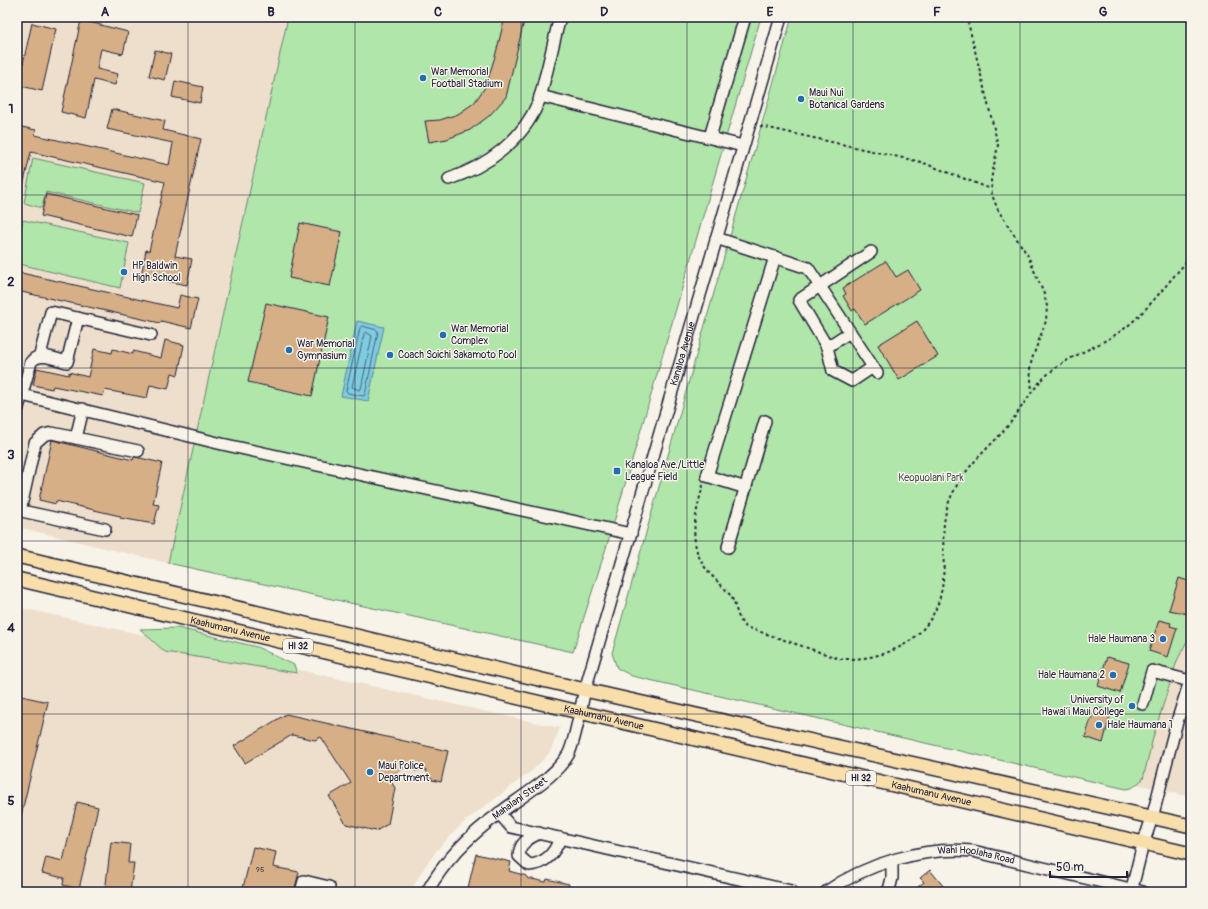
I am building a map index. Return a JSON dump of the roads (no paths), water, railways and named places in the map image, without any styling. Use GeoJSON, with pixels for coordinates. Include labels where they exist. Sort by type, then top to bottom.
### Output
{"type":"FeatureCollection","features":[{"type":"Feature","properties":{"kind":"main road","name":"HI 32"},"geometry":{"type":"LineString","coordinates":[[17,556],[585,690],[1191,826]]}},
{"type":"Feature","properties":{"kind":"main road","name":"Kaahumanu Avenue"},"geometry":{"type":"LineString","coordinates":[[17,579],[1142,844],[1191,854]]}},
{"type":"Feature","properties":{"kind":"street"},"geometry":{"type":"LineString","coordinates":[[449,179],[481,166],[508,145],[530,119],[540,96],[560,17]]}},
{"type":"Feature","properties":{"kind":"street"},"geometry":{"type":"LineString","coordinates":[[710,137],[745,17]]}},
{"type":"Feature","properties":{"kind":"street","name":"Kanaloa Avenue"},"geometry":{"type":"LineString","coordinates":[[585,690],[781,17]]}},
{"type":"Feature","properties":{"kind":"street"},"geometry":{"type":"LineString","coordinates":[[540,96],[743,146]]}},
{"type":"Feature","properties":{"kind":"street"},"geometry":{"type":"LineString","coordinates":[[716,238],[808,268],[819,285],[875,370],[852,381],[833,371],[827,347],[799,300],[819,285],[871,252]]}},
{"type":"Feature","properties":{"kind":"street"},"geometry":{"type":"LineString","coordinates":[[746,488],[707,476],[775,257]]}},
{"type":"Feature","properties":{"kind":"street"},"geometry":{"type":"LineString","coordinates":[[40,356],[51,312],[151,335]]}},
{"type":"Feature","properties":{"kind":"street"},"geometry":{"type":"LineString","coordinates":[[17,412],[31,362],[34,357],[40,356],[67,362],[78,318]]}},
{"type":"Feature","properties":{"kind":"street"},"geometry":{"type":"LineString","coordinates":[[827,347],[850,332]]}},
{"type":"Feature","properties":{"kind":"street"},"geometry":{"type":"LineString","coordinates":[[22,395],[222,444],[631,534]]}},
{"type":"Feature","properties":{"kind":"street"},"geometry":{"type":"LineString","coordinates":[[76,438],[83,409]]}},
{"type":"Feature","properties":{"kind":"street"},"geometry":{"type":"LineString","coordinates":[[728,547],[765,421]]}},
{"type":"Feature","properties":{"kind":"street"},"geometry":{"type":"LineString","coordinates":[[105,529],[19,510],[37,440],[44,435],[52,433],[138,452]]}},
{"type":"Feature","properties":{"kind":"street"},"geometry":{"type":"LineString","coordinates":[[1135,891],[1142,844],[1152,818],[1176,725],[1190,680],[1152,671],[1143,704]]}},
{"type":"Feature","properties":{"kind":"street","name":"Mahalani Street"},"geometry":{"type":"LineString","coordinates":[[427,892],[436,876],[448,860],[473,834],[544,780],[563,760],[571,746],[585,690]]}},
{"type":"Feature","properties":{"kind":"street"},"geometry":{"type":"LineString","coordinates":[[499,813],[510,827],[791,891]]}},
{"type":"Feature","properties":{"kind":"street"},"geometry":{"type":"LineString","coordinates":[[539,833],[524,842],[520,849],[520,856],[529,865],[538,864],[556,850],[560,838]]}},
{"type":"Feature","properties":{"kind":"street","name":"Wahi Hoolaha Road"},"geometry":{"type":"LineString","coordinates":[[826,892],[841,881],[869,868],[927,852],[952,849],[973,851],[1135,891]]}},
{"type":"Feature","properties":{"kind":"street"},"geometry":{"type":"LineString","coordinates":[[886,892],[889,890],[892,878],[892,861]]}},
{"type":"Feature","properties":{"kind":"street"},"geometry":{"type":"LineString","coordinates":[[301,892],[304,881],[329,887],[328,892]]}},
{"type":"Feature","properties":{"kind":"water"},"geometry":{"type":"Polygon","coordinates":[[[357,321],[384,327],[368,401],[341,396],[357,321]]]}},
{"type":"Feature","properties":{"kind":"place","name":"War Memorial Football Stadium"},"geometry":{"type":"Point","coordinates":[423,78]}},
{"type":"Feature","properties":{"kind":"place","name":"Maui Nui Botanical Gardens"},"geometry":{"type":"Point","coordinates":[801,99]}},
{"type":"Feature","properties":{"kind":"place","name":"HP Baldwin High School"},"geometry":{"type":"Point","coordinates":[124,272]}},
{"type":"Feature","properties":{"kind":"place","name":"War Memorial Complex"},"geometry":{"type":"Point","coordinates":[443,335]}},
{"type":"Feature","properties":{"kind":"place","name":"War Memorial Gymnasium"},"geometry":{"type":"Point","coordinates":[289,350]}},
{"type":"Feature","properties":{"kind":"place","name":"Coach Soichi Sakamoto Pool"},"geometry":{"type":"Point","coordinates":[390,355]}},
{"type":"Feature","properties":{"kind":"place","name":"Kanaloa Ave./Little League Field"},"geometry":{"type":"Point","coordinates":[617,471]}},
{"type":"Feature","properties":{"kind":"place","name":"Hale Haumana 3"},"geometry":{"type":"Point","coordinates":[1163,639]}},
{"type":"Feature","properties":{"kind":"place","name":"Hale Haumana 2"},"geometry":{"type":"Point","coordinates":[1113,675]}},
{"type":"Feature","properties":{"kind":"place","name":"University of Hawai‘i Maui College"},"geometry":{"type":"Point","coordinates":[1132,706]}},
{"type":"Feature","properties":{"kind":"place","name":"Hale Haumana 1"},"geometry":{"type":"Point","coordinates":[1099,725]}},
{"type":"Feature","properties":{"kind":"place","name":"Maui Police Department"},"geometry":{"type":"Point","coordinates":[370,772]}},
{"type":"Feature","properties":{"kind":"park label","name":"Keopuolani Park"},"geometry":{"type":"Point","coordinates":[931,478]}}]}
